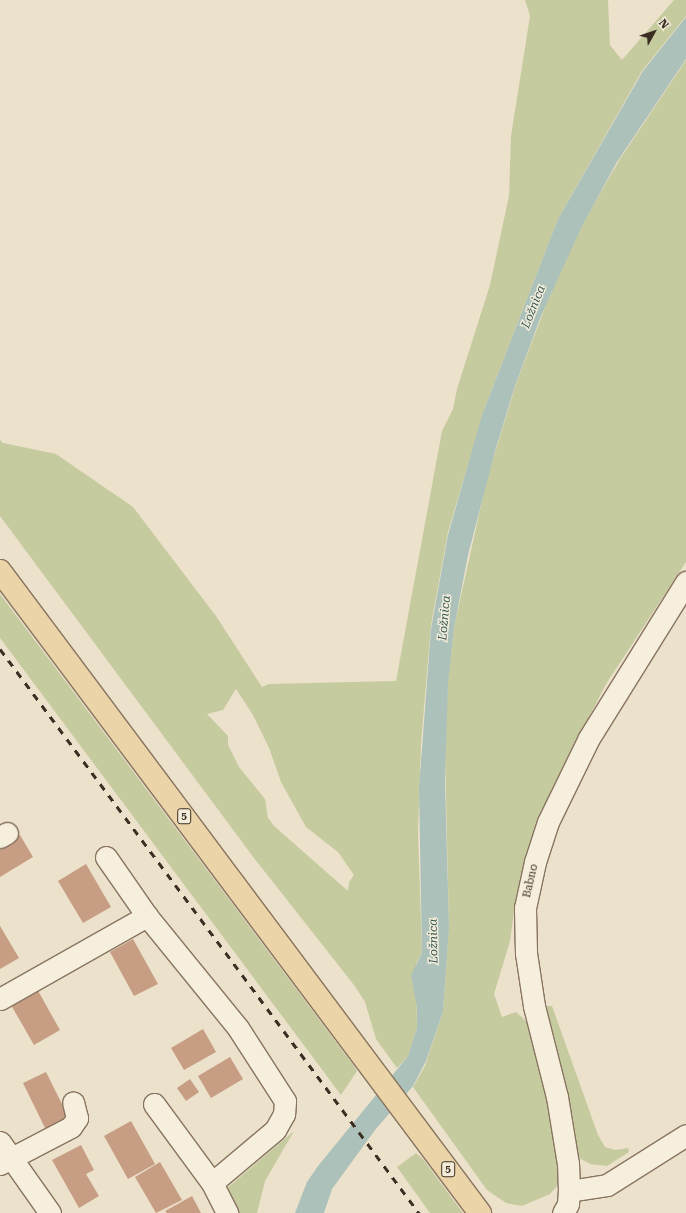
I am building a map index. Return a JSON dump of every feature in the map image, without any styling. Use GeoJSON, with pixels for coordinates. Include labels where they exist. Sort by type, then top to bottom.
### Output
{"type":"FeatureCollection","features":[{"type":"Feature","properties":{"kind":"main road","name":"5"},"geometry":{"type":"LineString","coordinates":[[0,571],[480,1213]]}},
{"type":"Feature","properties":{"kind":"street","name":"Babno"},"geometry":{"type":"LineString","coordinates":[[563,1213],[569,1191],[568,1164],[557,1097],[534,1006],[526,953],[525,908],[535,862],[548,822],[589,738],[686,582]]}},
{"type":"Feature","properties":{"kind":"street"},"geometry":{"type":"LineString","coordinates":[[106,858],[147,916],[238,1028],[285,1101],[284,1114],[275,1130],[212,1183]]}},
{"type":"Feature","properties":{"kind":"street"},"geometry":{"type":"LineString","coordinates":[[0,999],[147,916]]}},
{"type":"Feature","properties":{"kind":"street"},"geometry":{"type":"LineString","coordinates":[[50,1213],[3,1155],[71,1127],[77,1118],[73,1102]]}},
{"type":"Feature","properties":{"kind":"street"},"geometry":{"type":"LineString","coordinates":[[154,1104],[212,1183],[227,1213]]}},
{"type":"Feature","properties":{"kind":"street"},"geometry":{"type":"LineString","coordinates":[[569,1191],[607,1186],[686,1135]]}},
{"type":"Feature","properties":{"kind":"green space"},"geometry":{"type":"Polygon","coordinates":[[[525,0],[608,0],[610,45],[622,60],[674,0],[686,0],[686,16],[642,71],[558,219],[485,407],[448,532],[431,625],[421,743],[418,833],[422,953],[416,964],[417,1028],[408,1056],[397,1068],[376,1039],[365,1002],[354,985],[254,858],[0,516],[0,440],[3,443],[56,454],[133,507],[216,616],[262,687],[269,684],[396,681],[442,431],[453,409],[457,389],[490,285],[509,196],[511,136],[530,16],[525,0]],[[236,689],[223,710],[207,714],[228,736],[228,745],[239,767],[265,799],[268,818],[274,826],[348,891],[349,882],[354,875],[338,852],[306,827],[281,782],[269,748],[253,715],[236,689]]]}},
{"type":"Feature","properties":{"kind":"green space"},"geometry":{"type":"Polygon","coordinates":[[[686,60],[686,562],[606,684],[552,789],[529,846],[516,897],[510,941],[494,994],[502,1017],[516,1012],[528,1023],[546,1093],[560,1172],[557,1186],[550,1194],[522,1206],[506,1203],[487,1190],[413,1087],[425,1066],[443,1012],[449,927],[445,749],[448,681],[454,627],[487,479],[516,384],[546,305],[579,230],[620,159],[686,60]]]}},
{"type":"Feature","properties":{"kind":"green space"},"geometry":{"type":"Polygon","coordinates":[[[0,594],[354,1066],[357,1071],[341,1095],[0,638],[0,594]]]}},
{"type":"Feature","properties":{"kind":"green space"},"geometry":{"type":"Polygon","coordinates":[[[544,1006],[552,1006],[598,1135],[605,1147],[615,1150],[628,1148],[629,1152],[607,1166],[590,1164],[579,1158],[544,1006]]]}},
{"type":"Feature","properties":{"kind":"green space"},"geometry":{"type":"Polygon","coordinates":[[[294,1131],[265,1181],[257,1213],[239,1213],[226,1189],[294,1131]]]}},
{"type":"Feature","properties":{"kind":"green space"},"geometry":{"type":"Polygon","coordinates":[[[416,1153],[423,1159],[463,1213],[430,1213],[397,1167],[416,1153]]]}},
{"type":"Feature","properties":{"kind":"water","name":"Ložnica"},"geometry":{"type":"Polygon","coordinates":[[[686,17],[686,59],[617,162],[582,226],[541,316],[515,386],[496,448],[468,555],[454,628],[448,684],[445,781],[449,928],[443,1012],[426,1061],[413,1086],[375,1130],[332,1189],[324,1213],[295,1213],[307,1182],[318,1166],[408,1056],[417,1028],[417,1008],[411,975],[422,953],[419,788],[431,629],[448,535],[482,415],[558,219],[643,71],[686,17]]]}},
{"type":"Feature","properties":{"kind":"building"},"geometry":{"type":"Polygon","coordinates":[[[20,835],[33,857],[0,877],[0,847],[20,835]]]}},
{"type":"Feature","properties":{"kind":"building"},"geometry":{"type":"Polygon","coordinates":[[[86,864],[111,907],[83,923],[58,881],[86,864]]]}},
{"type":"Feature","properties":{"kind":"building"},"geometry":{"type":"Polygon","coordinates":[[[0,926],[19,958],[0,969],[0,926]]]}},
{"type":"Feature","properties":{"kind":"building"},"geometry":{"type":"Polygon","coordinates":[[[133,939],[158,984],[134,996],[110,952],[133,939]]]}},
{"type":"Feature","properties":{"kind":"building"},"geometry":{"type":"Polygon","coordinates":[[[37,989],[60,1030],[34,1045],[11,1005],[37,989]]]}},
{"type":"Feature","properties":{"kind":"building"},"geometry":{"type":"Polygon","coordinates":[[[203,1029],[216,1052],[184,1070],[171,1048],[203,1029]]]}},
{"type":"Feature","properties":{"kind":"building"},"geometry":{"type":"Polygon","coordinates":[[[230,1057],[243,1079],[211,1098],[198,1076],[230,1057]]]}},
{"type":"Feature","properties":{"kind":"building"},"geometry":{"type":"Polygon","coordinates":[[[46,1072],[69,1118],[46,1130],[23,1083],[46,1072]]]}},
{"type":"Feature","properties":{"kind":"building"},"geometry":{"type":"Polygon","coordinates":[[[190,1079],[199,1092],[186,1101],[177,1088],[190,1079]]]}},
{"type":"Feature","properties":{"kind":"building"},"geometry":{"type":"Polygon","coordinates":[[[131,1121],[155,1164],[128,1179],[104,1136],[131,1121]]]}},
{"type":"Feature","properties":{"kind":"building"},"geometry":{"type":"Polygon","coordinates":[[[81,1145],[94,1170],[86,1174],[99,1196],[79,1208],[52,1160],[81,1145]]]}},
{"type":"Feature","properties":{"kind":"building"},"geometry":{"type":"Polygon","coordinates":[[[160,1162],[182,1200],[156,1213],[135,1177],[160,1162]]]}},
{"type":"Feature","properties":{"kind":"building"},"geometry":{"type":"Polygon","coordinates":[[[192,1196],[201,1213],[167,1213],[165,1211],[192,1196]]]}},
{"type":"Feature","properties":{"kind":"railway"},"geometry":{"type":"LineString","coordinates":[[0,649],[419,1213]]}}]}
